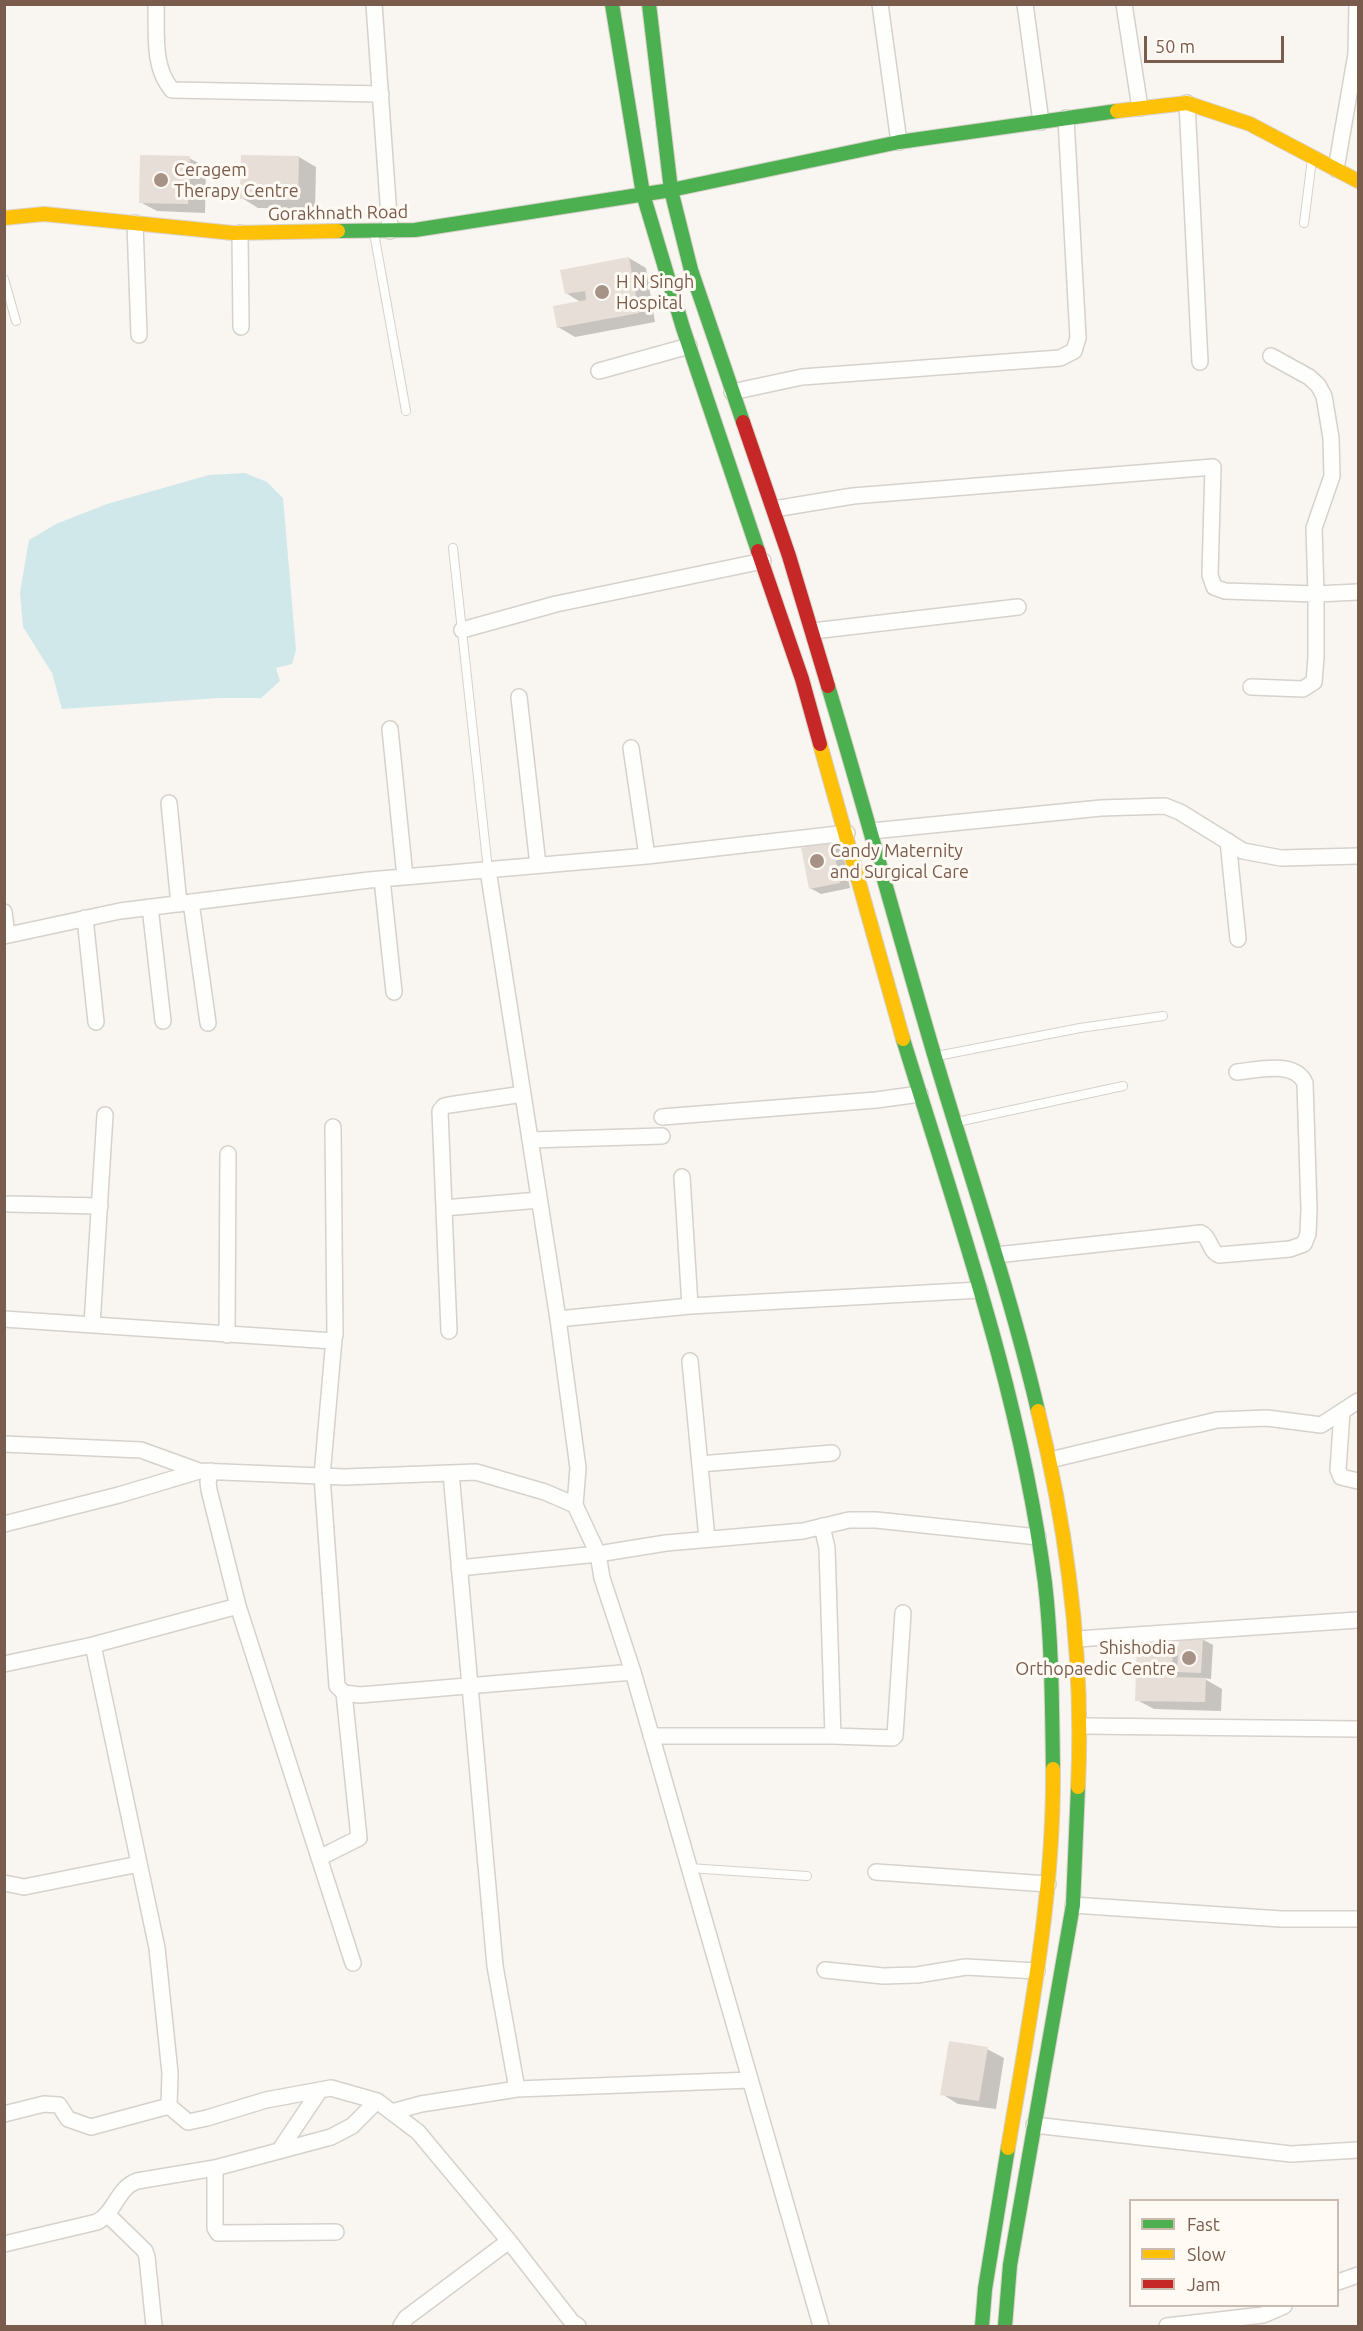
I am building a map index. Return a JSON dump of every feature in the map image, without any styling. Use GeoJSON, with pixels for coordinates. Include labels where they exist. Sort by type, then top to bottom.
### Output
{"type":"FeatureCollection","features":[{"type":"Feature","properties":{"kind":"main road"},"geometry":{"type":"LineString","coordinates":[[612,4],[643,194],[689,346],[802,679],[901,1031],[981,1290],[1022,1450],[1038,1537],[1045,1586],[1052,1695],[1053,1801],[1048,1884],[1037,1971],[984,2289],[982,2326]]}},
{"type":"Feature","properties":{"kind":"main road"},"geometry":{"type":"LineString","coordinates":[[649,4],[671,190],[691,270],[774,509],[813,631],[935,1056],[1024,1351],[1050,1460],[1077,1639],[1081,1726],[1073,1905],[1010,2265],[1005,2326]]}},
{"type":"Feature","properties":{"kind":"main road"},"geometry":{"type":"LineString","coordinates":[[1187,103],[1250,124],[1359,181]]}},
{"type":"Feature","properties":{"kind":"main road","name":"Gorakhnath Road"},"geometry":{"type":"LineString","coordinates":[[4,218],[44,214],[240,233],[415,230],[671,190],[899,142],[1187,103]]}},
{"type":"Feature","properties":{"kind":"street"},"geometry":{"type":"LineString","coordinates":[[156,4],[158,64],[164,81],[172,90],[381,94]]}},
{"type":"Feature","properties":{"kind":"street"},"geometry":{"type":"LineString","coordinates":[[374,4],[390,231]]}},
{"type":"Feature","properties":{"kind":"street"},"geometry":{"type":"LineString","coordinates":[[880,4],[899,142]]}},
{"type":"Feature","properties":{"kind":"street"},"geometry":{"type":"LineString","coordinates":[[1025,4],[1041,122]]}},
{"type":"Feature","properties":{"kind":"street"},"geometry":{"type":"LineString","coordinates":[[1124,4],[1140,108]]}},
{"type":"Feature","properties":{"kind":"street"},"geometry":{"type":"LineString","coordinates":[[1336,169],[1356,54],[1357,4]]}},
{"type":"Feature","properties":{"kind":"street"},"geometry":{"type":"LineString","coordinates":[[1187,103],[1200,362]]}},
{"type":"Feature","properties":{"kind":"street"},"geometry":{"type":"LineString","coordinates":[[732,392],[802,377],[1060,358],[1074,351],[1078,338],[1065,118]]}},
{"type":"Feature","properties":{"kind":"street"},"geometry":{"type":"LineString","coordinates":[[135,223],[139,334]]}},
{"type":"Feature","properties":{"kind":"street"},"geometry":{"type":"LineString","coordinates":[[240,233],[241,327]]}},
{"type":"Feature","properties":{"kind":"street"},"geometry":{"type":"LineString","coordinates":[[599,371],[689,346]]}},
{"type":"Feature","properties":{"kind":"street"},"geometry":{"type":"LineString","coordinates":[[1251,687],[1303,690],[1314,682],[1316,594],[1314,528],[1332,476],[1331,438],[1324,396],[1318,385],[1309,377],[1271,356]]}},
{"type":"Feature","properties":{"kind":"street"},"geometry":{"type":"LineString","coordinates":[[774,509],[854,496],[1213,467],[1210,575],[1214,587],[1225,591],[1316,594],[1359,592]]}},
{"type":"Feature","properties":{"kind":"street"},"geometry":{"type":"LineString","coordinates":[[462,630],[556,604],[763,561]]}},
{"type":"Feature","properties":{"kind":"street"},"geometry":{"type":"LineString","coordinates":[[813,631],[1018,607]]}},
{"type":"Feature","properties":{"kind":"street"},"geometry":{"type":"LineString","coordinates":[[519,697],[538,865]]}},
{"type":"Feature","properties":{"kind":"street"},"geometry":{"type":"LineString","coordinates":[[390,729],[405,877]]}},
{"type":"Feature","properties":{"kind":"street"},"geometry":{"type":"LineString","coordinates":[[631,748],[647,856]]}},
{"type":"Feature","properties":{"kind":"street"},"geometry":{"type":"LineString","coordinates":[[169,803],[208,1023]]}},
{"type":"Feature","properties":{"kind":"street"},"geometry":{"type":"LineString","coordinates":[[872,831],[1101,808],[1165,806],[1180,812],[1243,851],[1281,858],[1359,856]]}},
{"type":"Feature","properties":{"kind":"street"},"geometry":{"type":"LineString","coordinates":[[4,912],[6,936],[86,918],[150,907],[382,879],[647,856],[847,833]]}},
{"type":"Feature","properties":{"kind":"street"},"geometry":{"type":"LineString","coordinates":[[1228,841],[1238,939]]}},
{"type":"Feature","properties":{"kind":"street"},"geometry":{"type":"LineString","coordinates":[[488,870],[558,1319],[578,1468],[575,1505],[598,1554],[602,1578],[633,1672],[821,2326]]}},
{"type":"Feature","properties":{"kind":"street"},"geometry":{"type":"LineString","coordinates":[[382,879],[394,993]]}},
{"type":"Feature","properties":{"kind":"street"},"geometry":{"type":"LineString","coordinates":[[150,907],[163,1021]]}},
{"type":"Feature","properties":{"kind":"street"},"geometry":{"type":"LineString","coordinates":[[86,918],[96,1022]]}},
{"type":"Feature","properties":{"kind":"street"},"geometry":{"type":"LineString","coordinates":[[996,1255],[1201,1233],[1207,1237],[1213,1252],[1219,1255],[1290,1249],[1304,1244],[1308,1234],[1310,1209],[1305,1083],[1302,1075],[1288,1068],[1237,1071]]}},
{"type":"Feature","properties":{"kind":"street"},"geometry":{"type":"LineString","coordinates":[[449,1331],[440,1111],[444,1106],[523,1094]]}},
{"type":"Feature","properties":{"kind":"street"},"geometry":{"type":"LineString","coordinates":[[662,1117],[876,1100],[920,1094]]}},
{"type":"Feature","properties":{"kind":"street"},"geometry":{"type":"LineString","coordinates":[[92,1325],[105,1115]]}},
{"type":"Feature","properties":{"kind":"street"},"geometry":{"type":"LineString","coordinates":[[333,1127],[334,1339],[322,1476],[337,1686],[344,1693],[360,1695],[633,1672]]}},
{"type":"Feature","properties":{"kind":"street"},"geometry":{"type":"LineString","coordinates":[[530,1140],[662,1136]]}},
{"type":"Feature","properties":{"kind":"street"},"geometry":{"type":"LineString","coordinates":[[227,1335],[228,1154]]}},
{"type":"Feature","properties":{"kind":"street"},"geometry":{"type":"LineString","coordinates":[[682,1178],[690,1306]]}},
{"type":"Feature","properties":{"kind":"street"},"geometry":{"type":"LineString","coordinates":[[444,1208],[539,1200]]}},
{"type":"Feature","properties":{"kind":"street"},"geometry":{"type":"LineString","coordinates":[[8,1204],[100,1206]]}},
{"type":"Feature","properties":{"kind":"street"},"geometry":{"type":"LineString","coordinates":[[558,1319],[690,1306],[981,1290]]}},
{"type":"Feature","properties":{"kind":"street"},"geometry":{"type":"LineString","coordinates":[[4,1319],[330,1342],[334,1339]]}},
{"type":"Feature","properties":{"kind":"street"},"geometry":{"type":"LineString","coordinates":[[690,1361],[707,1539]]}},
{"type":"Feature","properties":{"kind":"street"},"geometry":{"type":"LineString","coordinates":[[1050,1460],[1217,1420],[1267,1418],[1322,1425],[1359,1401]]}},
{"type":"Feature","properties":{"kind":"street"},"geometry":{"type":"LineString","coordinates":[[1342,1412],[1338,1470],[1341,1477],[1359,1481]]}},
{"type":"Feature","properties":{"kind":"street"},"geometry":{"type":"LineString","coordinates":[[4,1444],[141,1450],[205,1471],[322,1476],[476,1472],[545,1492],[575,1505]]}},
{"type":"Feature","properties":{"kind":"street"},"geometry":{"type":"LineString","coordinates":[[700,1464],[832,1453]]}},
{"type":"Feature","properties":{"kind":"street"},"geometry":{"type":"LineString","coordinates":[[4,1524],[205,1471]]}},
{"type":"Feature","properties":{"kind":"street"},"geometry":{"type":"LineString","coordinates":[[205,1471],[238,1606],[353,1963]]}},
{"type":"Feature","properties":{"kind":"street"},"geometry":{"type":"LineString","coordinates":[[451,1473],[495,1966],[516,2089]]}},
{"type":"Feature","properties":{"kind":"street"},"geometry":{"type":"LineString","coordinates":[[459,1568],[598,1554],[666,1543],[803,1531],[849,1520],[876,1520],[1038,1537]]}},
{"type":"Feature","properties":{"kind":"street"},"geometry":{"type":"LineString","coordinates":[[822,1526],[827,1548],[833,1736]]}},
{"type":"Feature","properties":{"kind":"street"},"geometry":{"type":"LineString","coordinates":[[4,1664],[93,1645],[238,1606]]}},
{"type":"Feature","properties":{"kind":"street"},"geometry":{"type":"LineString","coordinates":[[651,1736],[833,1736],[889,1739],[895,1736],[903,1613]]}},
{"type":"Feature","properties":{"kind":"street"},"geometry":{"type":"LineString","coordinates":[[1077,1639],[1359,1620]]}},
{"type":"Feature","properties":{"kind":"street"},"geometry":{"type":"LineString","coordinates":[[93,1645],[156,1948],[170,2073],[169,2106]]}},
{"type":"Feature","properties":{"kind":"street"},"geometry":{"type":"LineString","coordinates":[[319,1858],[359,1838],[344,1693]]}},
{"type":"Feature","properties":{"kind":"street"},"geometry":{"type":"LineString","coordinates":[[1081,1726],[1359,1729]]}},
{"type":"Feature","properties":{"kind":"street"},"geometry":{"type":"LineString","coordinates":[[4,1883],[24,1887],[138,1864]]}},
{"type":"Feature","properties":{"kind":"street"},"geometry":{"type":"LineString","coordinates":[[876,1872],[1048,1884]]}},
{"type":"Feature","properties":{"kind":"street"},"geometry":{"type":"LineString","coordinates":[[1073,1905],[1281,1919],[1359,1919]]}},
{"type":"Feature","properties":{"kind":"street"},"geometry":{"type":"LineString","coordinates":[[825,1970],[883,1976],[917,1975],[966,1966],[1037,1971]]}},
{"type":"Feature","properties":{"kind":"street"},"geometry":{"type":"LineString","coordinates":[[392,2112],[421,2104],[516,2089],[750,2080]]}},
{"type":"Feature","properties":{"kind":"street"},"geometry":{"type":"LineString","coordinates":[[169,2106],[188,2122],[266,2100],[331,2088],[377,2101],[418,2132],[509,2241],[571,2325]]}},
{"type":"Feature","properties":{"kind":"street"},"geometry":{"type":"LineString","coordinates":[[279,2151],[320,2090]]}},
{"type":"Feature","properties":{"kind":"street"},"geometry":{"type":"LineString","coordinates":[[4,2244],[97,2222],[107,2214],[131,2183],[216,2168],[341,2133],[363,2117],[377,2101]]}},
{"type":"Feature","properties":{"kind":"street"},"geometry":{"type":"LineString","coordinates":[[4,2115],[44,2104],[59,2105],[68,2119],[91,2127],[169,2106]]}},
{"type":"Feature","properties":{"kind":"street"},"geometry":{"type":"LineString","coordinates":[[1034,2126],[1291,2154],[1359,2150]]}},
{"type":"Feature","properties":{"kind":"street"},"geometry":{"type":"LineString","coordinates":[[216,2168],[215,2228],[218,2233],[336,2232]]}},
{"type":"Feature","properties":{"kind":"street"},"geometry":{"type":"LineString","coordinates":[[107,2214],[145,2251],[154,2326]]}},
{"type":"Feature","properties":{"kind":"street"},"geometry":{"type":"LineString","coordinates":[[401,2326],[406,2318],[509,2241]]}},
{"type":"Feature","properties":{"kind":"street"},"geometry":{"type":"LineString","coordinates":[[1339,2282],[1359,2275]]}},
{"type":"Feature","properties":{"kind":"street"},"geometry":{"type":"LineString","coordinates":[[1167,2326],[1263,2315],[1282,2307]]}},
{"type":"Feature","properties":{"kind":"lane"},"geometry":{"type":"LineString","coordinates":[[1304,223],[1312,157]]}},
{"type":"Feature","properties":{"kind":"lane"},"geometry":{"type":"LineString","coordinates":[[374,231],[406,411]]}},
{"type":"Feature","properties":{"kind":"lane"},"geometry":{"type":"LineString","coordinates":[[4,279],[16,321]]}},
{"type":"Feature","properties":{"kind":"lane"},"geometry":{"type":"LineString","coordinates":[[453,548],[488,870]]}},
{"type":"Feature","properties":{"kind":"lane"},"geometry":{"type":"LineString","coordinates":[[935,1056],[1080,1028],[1163,1016]]}},
{"type":"Feature","properties":{"kind":"lane"},"geometry":{"type":"LineString","coordinates":[[956,1122],[1123,1086]]}},
{"type":"Feature","properties":{"kind":"lane"},"geometry":{"type":"LineString","coordinates":[[689,1868],[807,1876]]}},
{"type":"Feature","properties":{"kind":"water"},"geometry":{"type":"Polygon","coordinates":[[[245,473],[267,482],[283,498],[296,650],[292,664],[276,668],[280,681],[261,698],[219,698],[62,709],[52,673],[23,627],[20,592],[29,540],[56,524],[107,504],[209,475],[245,473]]]}},
{"type":"Feature","properties":{"kind":"building"},"geometry":{"type":"Polygon","coordinates":[[[140,155],[190,156],[188,204],[139,203],[140,155]]]}},
{"type":"Feature","properties":{"kind":"building"},"geometry":{"type":"Polygon","coordinates":[[[241,155],[299,156],[298,200],[240,199],[241,155]]]}},
{"type":"Feature","properties":{"kind":"building"},"geometry":{"type":"Polygon","coordinates":[[[629,257],[639,313],[557,328],[553,306],[586,300],[585,291],[565,294],[560,270],[629,257]]]}},
{"type":"Feature","properties":{"kind":"building"},"geometry":{"type":"Polygon","coordinates":[[[832,840],[840,883],[809,889],[801,847],[832,840]]]}},
{"type":"Feature","properties":{"kind":"building"},"geometry":{"type":"Polygon","coordinates":[[[1179,1637],[1203,1638],[1201,1673],[1177,1672],[1179,1637]]]}},
{"type":"Feature","properties":{"kind":"building"},"geometry":{"type":"Polygon","coordinates":[[[1137,1641],[1173,1642],[1172,1677],[1206,1678],[1205,1702],[1135,1701],[1137,1641]]]}},
{"type":"Feature","properties":{"kind":"building"},"geometry":{"type":"Polygon","coordinates":[[[949,2041],[988,2047],[979,2101],[940,2095],[949,2041]]]}},
{"type":"Feature","properties":{"kind":"traffic: fast"},"geometry":{"type":"LineString","coordinates":[[612,4],[643,194],[683,328],[758,551]]}},
{"type":"Feature","properties":{"kind":"traffic: fast"},"geometry":{"type":"LineString","coordinates":[[649,4],[671,190],[691,270],[743,422]]}},
{"type":"Feature","properties":{"kind":"traffic: fast"},"geometry":{"type":"LineString","coordinates":[[338,231],[415,230],[671,190],[899,142],[1117,111]]}},
{"type":"Feature","properties":{"kind":"traffic: fast"},"geometry":{"type":"LineString","coordinates":[[828,686],[931,1044],[1001,1273],[1038,1411]]}},
{"type":"Feature","properties":{"kind":"traffic: fast"},"geometry":{"type":"LineString","coordinates":[[903,1039],[986,1308],[1020,1445],[1045,1583],[1051,1676],[1053,1769]]}},
{"type":"Feature","properties":{"kind":"traffic: fast"},"geometry":{"type":"LineString","coordinates":[[1005,2326],[1010,2265],[1073,1905],[1078,1787]]}},
{"type":"Feature","properties":{"kind":"traffic: fast"},"geometry":{"type":"LineString","coordinates":[[982,2326],[985,2289],[1008,2148]]}},
{"type":"Feature","properties":{"kind":"traffic: slow"},"geometry":{"type":"LineString","coordinates":[[1117,111],[1187,103],[1250,124],[1358,181]]}},
{"type":"Feature","properties":{"kind":"traffic: slow"},"geometry":{"type":"LineString","coordinates":[[4,218],[44,214],[233,233],[338,231]]}},
{"type":"Feature","properties":{"kind":"traffic: slow"},"geometry":{"type":"LineString","coordinates":[[820,744],[903,1039]]}},
{"type":"Feature","properties":{"kind":"traffic: slow"},"geometry":{"type":"LineString","coordinates":[[1038,1411],[1058,1504],[1072,1598],[1078,1692],[1078,1787]]}},
{"type":"Feature","properties":{"kind":"traffic: slow"},"geometry":{"type":"LineString","coordinates":[[1008,2148],[1032,2007],[1045,1912],[1053,1769]]}},
{"type":"Feature","properties":{"kind":"traffic: jam"},"geometry":{"type":"LineString","coordinates":[[743,422],[789,556],[828,686]]}},
{"type":"Feature","properties":{"kind":"traffic: jam"},"geometry":{"type":"LineString","coordinates":[[758,551],[802,679],[820,744]]}},
{"type":"Feature","properties":{"kind":"place","name":"Ceragem Therapy Centre"},"geometry":{"type":"Point","coordinates":[161,180]}},
{"type":"Feature","properties":{"kind":"place","name":"H N Singh Hospital"},"geometry":{"type":"Point","coordinates":[602,292]}},
{"type":"Feature","properties":{"kind":"place","name":"Candy Maternity and Surgical Care"},"geometry":{"type":"Point","coordinates":[817,861]}},
{"type":"Feature","properties":{"kind":"place","name":"Shishodia Orthopaedic Centre"},"geometry":{"type":"Point","coordinates":[1189,1658]}}]}
